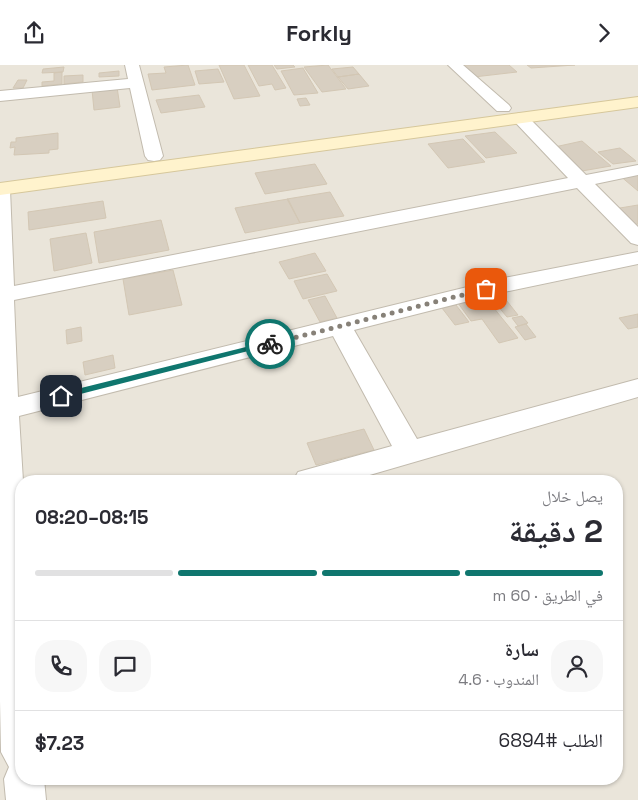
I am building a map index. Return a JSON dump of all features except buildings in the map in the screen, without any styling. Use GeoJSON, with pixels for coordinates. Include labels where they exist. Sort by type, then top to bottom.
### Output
{"type":"FeatureCollection","features":[{"type":"Feature","properties":{"kind":"street"},"geometry":{"type":"LineString","coordinates":[[136,65],[136,83],[154,156]]}},
{"type":"Feature","properties":{"kind":"street"},"geometry":{"type":"LineString","coordinates":[[455,65],[503,108]]}},
{"type":"Feature","properties":{"kind":"street"},"geometry":{"type":"LineString","coordinates":[[0,96],[136,83]]}},
{"type":"Feature","properties":{"kind":"street"},"geometry":{"type":"LineString","coordinates":[[0,185],[154,156],[638,91]]}},
{"type":"Feature","properties":{"kind":"street"},"geometry":{"type":"LineString","coordinates":[[0,185],[638,102]]}},
{"type":"Feature","properties":{"kind":"street"},"geometry":{"type":"LineString","coordinates":[[520,118],[638,239]]}},
{"type":"Feature","properties":{"kind":"street"},"geometry":{"type":"LineString","coordinates":[[2,296],[638,170]]}},
{"type":"Feature","properties":{"kind":"street"},"geometry":{"type":"LineString","coordinates":[[0,185],[3,410],[11,565],[13,740]]}},
{"type":"Feature","properties":{"kind":"street"},"geometry":{"type":"LineString","coordinates":[[3,410],[504,285],[638,258]]}},
{"type":"Feature","properties":{"kind":"street"},"geometry":{"type":"LineString","coordinates":[[340,326],[410,452]]}},
{"type":"Feature","properties":{"kind":"street"},"geometry":{"type":"LineString","coordinates":[[329,475],[638,388]]}},
{"type":"Feature","properties":{"kind":"street"},"geometry":{"type":"LineString","coordinates":[[25,785],[26,800]]}},
{"type":"Feature","properties":{"kind":"shaded area"},"geometry":{"type":"Polygon","coordinates":[[[0,65],[638,65],[638,800],[0,800],[0,65]]]}},
{"type":"Feature","properties":{"kind":"way so far"},"geometry":{"type":"LineString","coordinates":[[270,344],[486,289]]}},
{"type":"Feature","properties":{"kind":"route"},"geometry":{"type":"LineString","coordinates":[[61,396],[270,344]]}}]}
